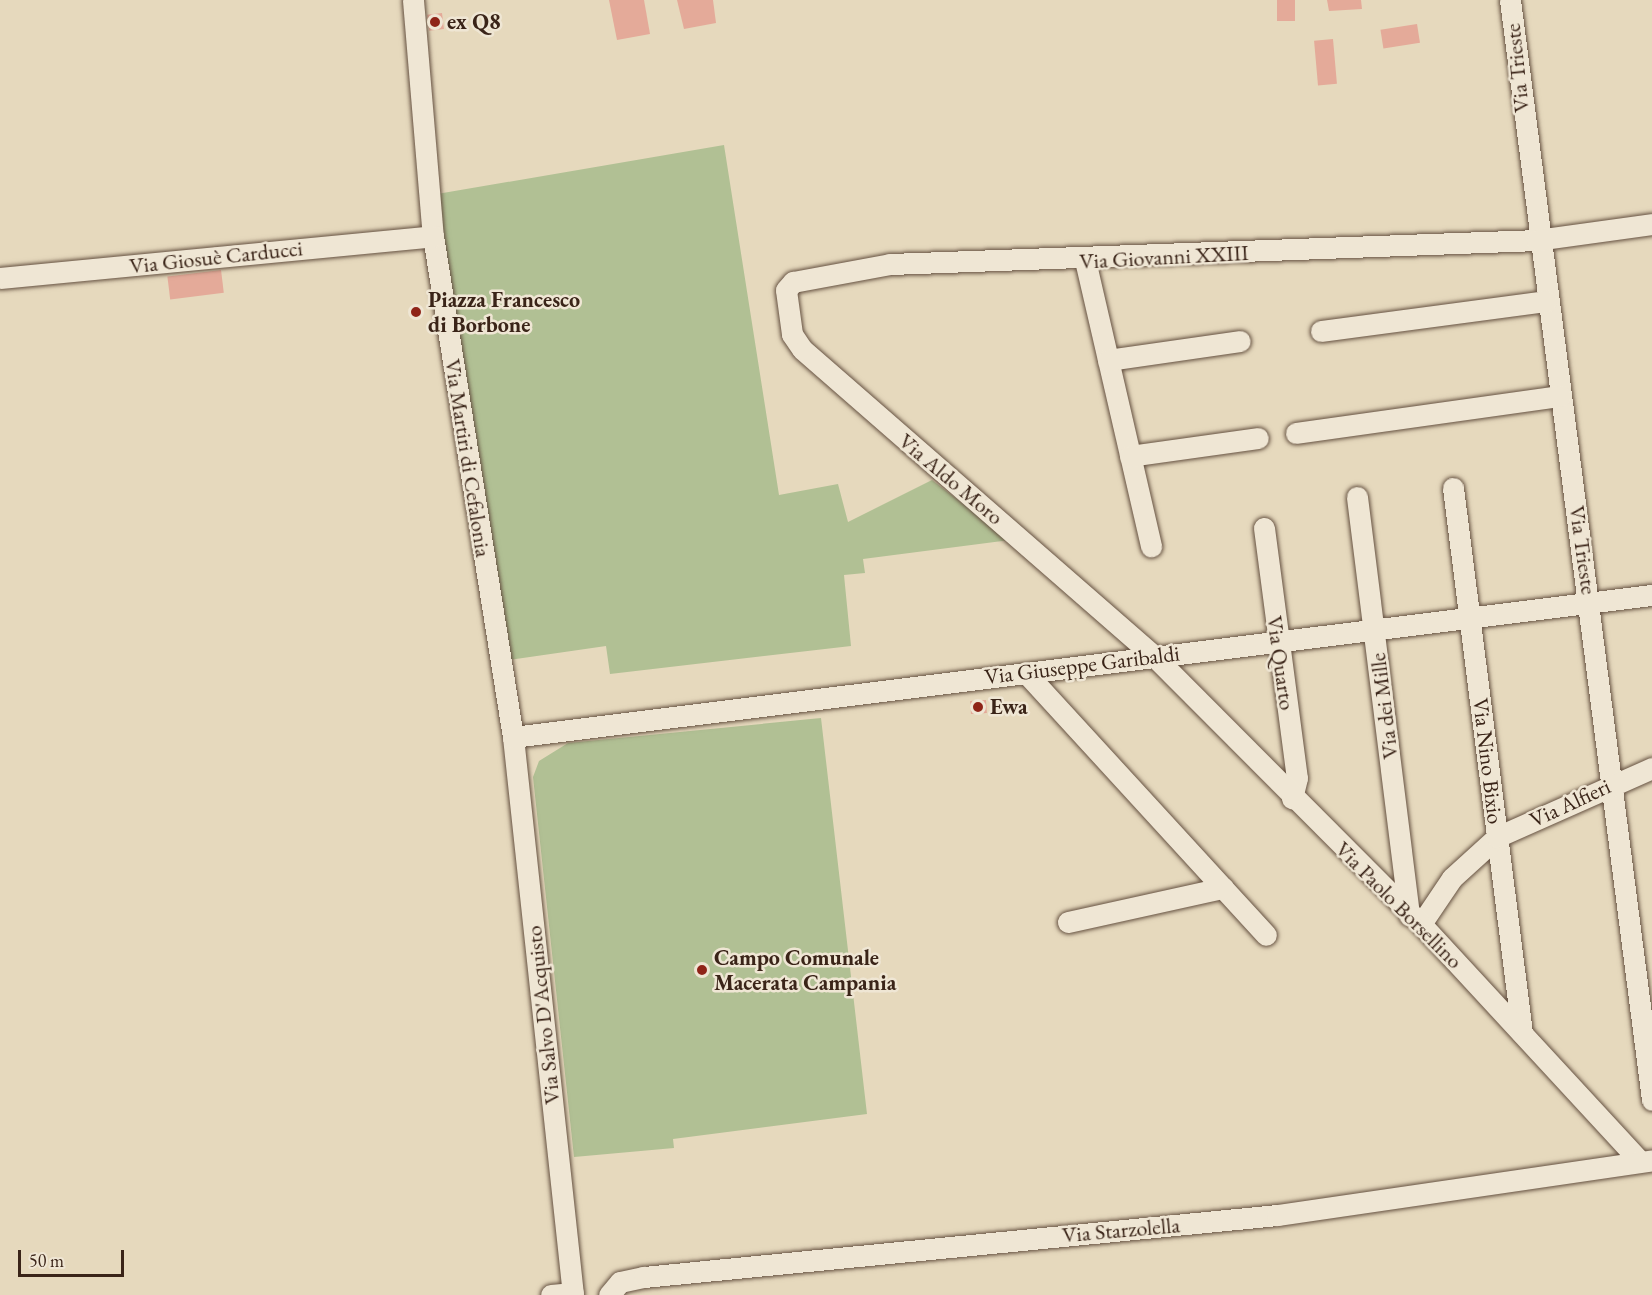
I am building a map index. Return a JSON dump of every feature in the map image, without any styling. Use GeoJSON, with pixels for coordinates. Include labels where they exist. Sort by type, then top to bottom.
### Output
{"type":"FeatureCollection","features":[{"type":"Feature","properties":{"kind":"street","name":"Via Martiri di Cefalonia"},"geometry":{"type":"LineString","coordinates":[[413,0],[433,236],[513,736]]}},
{"type":"Feature","properties":{"kind":"street","name":"Via Trieste"},"geometry":{"type":"LineString","coordinates":[[1510,0],[1536,240],[1591,601],[1652,1100]]}},
{"type":"Feature","properties":{"kind":"street","name":"Via Giovanni XXIII"},"geometry":{"type":"LineString","coordinates":[[793,282],[890,264],[1085,260],[1536,240],[1652,224]]}},
{"type":"Feature","properties":{"kind":"street","name":"Via Giosuè Carducci"},"geometry":{"type":"LineString","coordinates":[[0,278],[433,236]]}},
{"type":"Feature","properties":{"kind":"street"},"geometry":{"type":"LineString","coordinates":[[1085,260],[1151,547]]}},
{"type":"Feature","properties":{"kind":"street","name":"Via Aldo Moro"},"geometry":{"type":"LineString","coordinates":[[793,282],[786,290],[786,308],[802,349],[1155,657]]}},
{"type":"Feature","properties":{"kind":"street"},"geometry":{"type":"LineString","coordinates":[[1322,331],[1546,301]]}},
{"type":"Feature","properties":{"kind":"street"},"geometry":{"type":"LineString","coordinates":[[1108,360],[1240,341]]}},
{"type":"Feature","properties":{"kind":"street"},"geometry":{"type":"LineString","coordinates":[[1296,434],[1560,396]]}},
{"type":"Feature","properties":{"kind":"street"},"geometry":{"type":"LineString","coordinates":[[1130,456],[1258,438]]}},
{"type":"Feature","properties":{"kind":"street","name":"Via Nino Bixio"},"geometry":{"type":"LineString","coordinates":[[1454,488],[1522,1033]]}},
{"type":"Feature","properties":{"kind":"street","name":"Via dei Mille"},"geometry":{"type":"LineString","coordinates":[[1357,497],[1415,919]]}},
{"type":"Feature","properties":{"kind":"street","name":"Via Quarto"},"geometry":{"type":"LineString","coordinates":[[1264,528],[1297,778],[1292,798]]}},
{"type":"Feature","properties":{"kind":"street","name":"Via Giuseppe Garibaldi"},"geometry":{"type":"LineString","coordinates":[[513,736],[1652,595]]}},
{"type":"Feature","properties":{"kind":"street","name":"Via Paolo Borsellino"},"geometry":{"type":"LineString","coordinates":[[1155,657],[1292,798],[1415,919],[1644,1159]]}},
{"type":"Feature","properties":{"kind":"street"},"geometry":{"type":"LineString","coordinates":[[1026,673],[1266,935]]}},
{"type":"Feature","properties":{"kind":"street","name":"Via Salvo D'Acquisto"},"geometry":{"type":"LineString","coordinates":[[513,736],[574,1294]]}},
{"type":"Feature","properties":{"kind":"street","name":"Via Alfieri"},"geometry":{"type":"LineString","coordinates":[[1415,919],[1452,879],[1497,837],[1652,768]]}},
{"type":"Feature","properties":{"kind":"street"},"geometry":{"type":"LineString","coordinates":[[1068,922],[1223,888]]}},
{"type":"Feature","properties":{"kind":"street","name":"Via Starzolella"},"geometry":{"type":"LineString","coordinates":[[609,1295],[620,1282],[644,1277],[1277,1215],[1442,1194],[1644,1159]]}},
{"type":"Feature","properties":{"kind":"street"},"geometry":{"type":"LineString","coordinates":[[551,1295],[574,1294]]}},
{"type":"Feature","properties":{"kind":"green space"},"geometry":{"type":"Polygon","coordinates":[[[724,145],[779,495],[838,484],[848,522],[932,480],[1010,540],[863,559],[865,573],[844,575],[851,646],[610,674],[606,646],[509,660],[437,194],[724,145]]]}},
{"type":"Feature","properties":{"kind":"green space","name":"Campo Comunale Macerata Campania"},"geometry":{"type":"Polygon","coordinates":[[[821,718],[867,1114],[673,1139],[674,1148],[574,1157],[533,777],[539,761],[568,743],[821,718]]]}},
{"type":"Feature","properties":{"kind":"building"},"geometry":{"type":"Polygon","coordinates":[[[609,0],[644,0],[650,34],[617,40],[609,0]]]}},
{"type":"Feature","properties":{"kind":"building"},"geometry":{"type":"Polygon","coordinates":[[[677,0],[713,0],[716,23],[684,29],[677,0]]]}},
{"type":"Feature","properties":{"kind":"building"},"geometry":{"type":"Polygon","coordinates":[[[1277,0],[1295,0],[1295,21],[1277,21],[1277,0]]]}},
{"type":"Feature","properties":{"kind":"building"},"geometry":{"type":"Polygon","coordinates":[[[1327,0],[1361,0],[1362,9],[1329,11],[1327,0]]]}},
{"type":"Feature","properties":{"kind":"building","name":"ex Q8"},"geometry":{"type":"Polygon","coordinates":[[[442,13],[444,29],[429,31],[427,15],[442,13]]]}},
{"type":"Feature","properties":{"kind":"building"},"geometry":{"type":"Polygon","coordinates":[[[1417,24],[1420,43],[1383,49],[1380,30],[1417,24]]]}},
{"type":"Feature","properties":{"kind":"building"},"geometry":{"type":"Polygon","coordinates":[[[1333,39],[1337,84],[1318,85],[1314,41],[1333,39]]]}},
{"type":"Feature","properties":{"kind":"building"},"geometry":{"type":"Polygon","coordinates":[[[221,270],[224,293],[170,299],[167,277],[221,270]]]}},
{"type":"Feature","properties":{"kind":"building"},"geometry":{"type":"Polygon","coordinates":[[[986,700],[987,713],[971,714],[970,701],[986,700]]]}},
{"type":"Feature","properties":{"kind":"place","name":"ex Q8"},"geometry":{"type":"Point","coordinates":[435,22]}},
{"type":"Feature","properties":{"kind":"place","name":"Piazza Francesco di Borbone"},"geometry":{"type":"Point","coordinates":[416,312]}},
{"type":"Feature","properties":{"kind":"place","name":"Ewa"},"geometry":{"type":"Point","coordinates":[978,707]}},
{"type":"Feature","properties":{"kind":"place","name":"Campo Comunale Macerata Campania"},"geometry":{"type":"Point","coordinates":[702,970]}}]}
